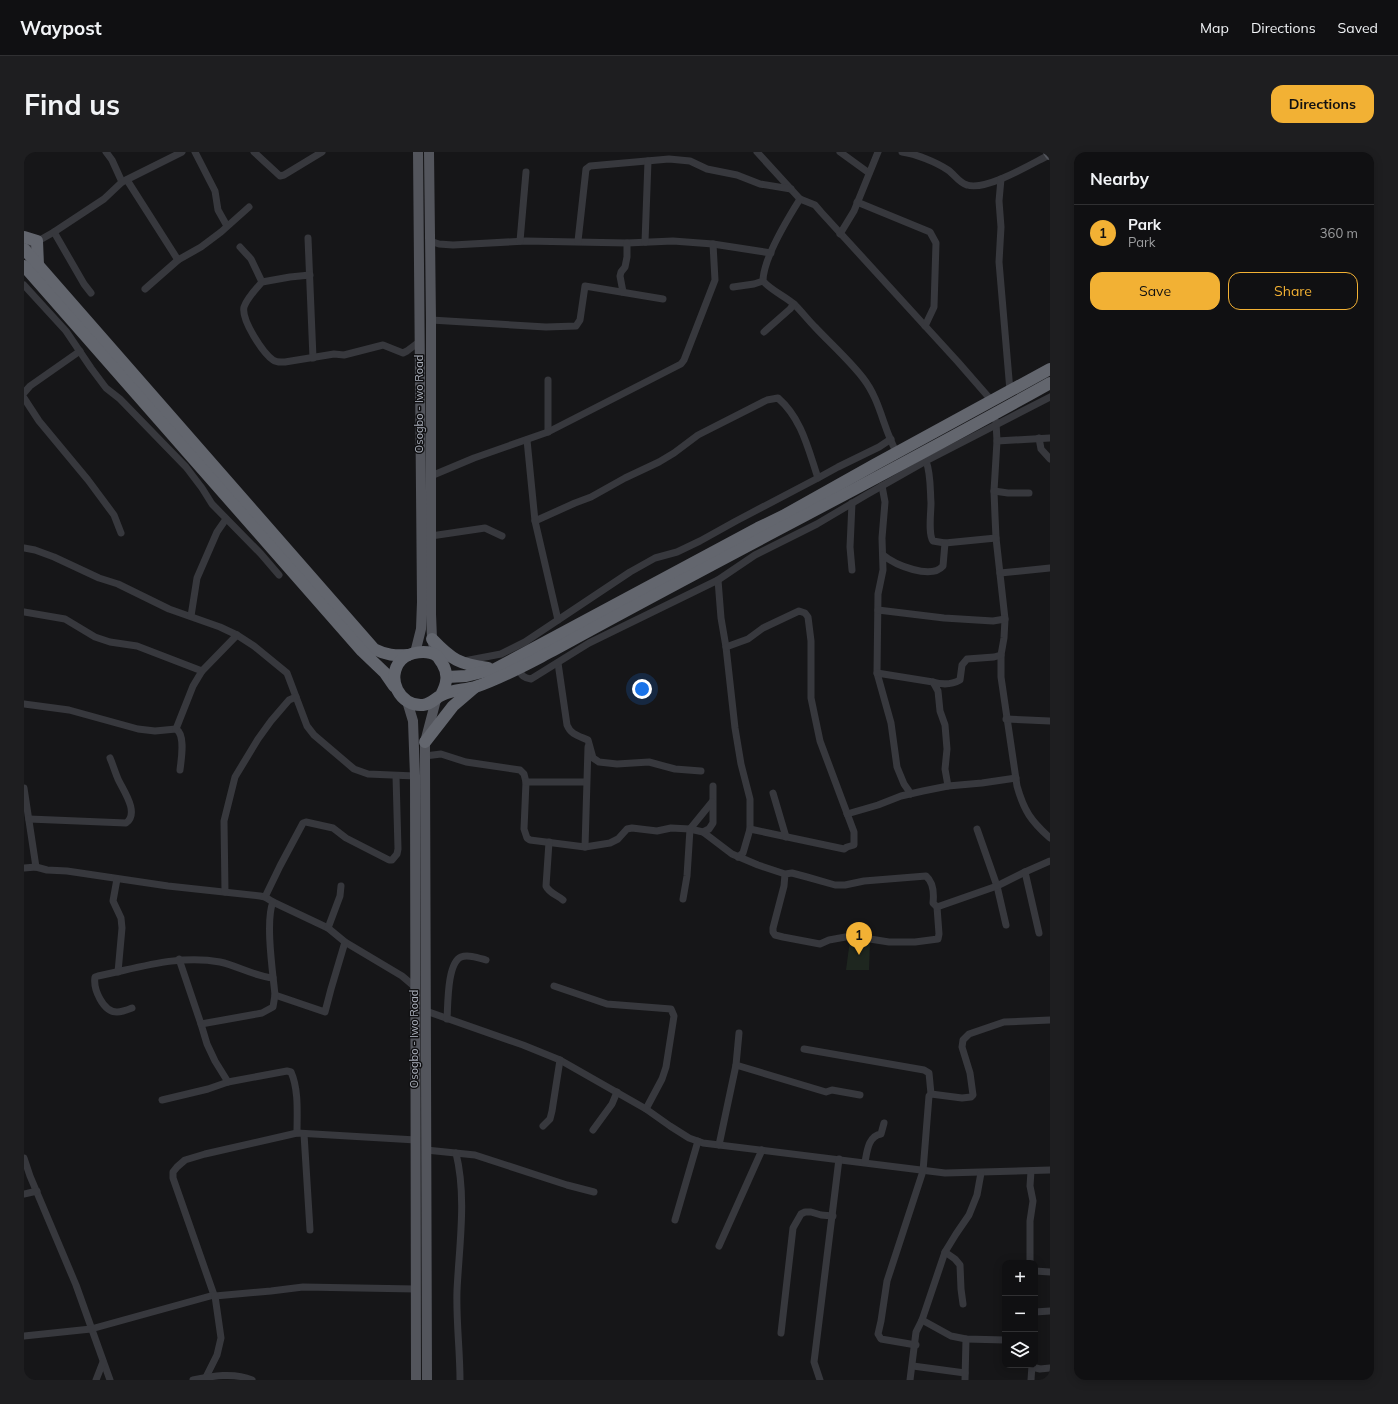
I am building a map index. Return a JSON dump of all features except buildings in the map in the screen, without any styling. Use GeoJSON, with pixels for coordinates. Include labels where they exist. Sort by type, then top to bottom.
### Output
{"type":"FeatureCollection","features":[{"type":"Feature","properties":{"kind":"highway"},"geometry":{"type":"LineString","coordinates":[[24,237],[37,241],[38,265]]}},
{"type":"Feature","properties":{"kind":"highway"},"geometry":{"type":"LineString","coordinates":[[24,249],[374,649],[385,654],[395,656],[420,652],[437,656],[447,677],[444,689],[438,698]]}},
{"type":"Feature","properties":{"kind":"highway"},"geometry":{"type":"LineString","coordinates":[[24,266],[362,651],[385,673],[397,691],[407,701],[422,705],[429,704],[438,698],[474,687],[518,669],[672,585],[761,532],[783,516],[1050,369]]}},
{"type":"Feature","properties":{"kind":"highway"},"geometry":{"type":"LineString","coordinates":[[447,677],[466,676],[496,669],[761,532],[864,490],[996,420],[1050,383]]}},
{"type":"Feature","properties":{"kind":"highway"},"geometry":{"type":"LineString","coordinates":[[432,639],[447,655],[458,662],[472,666],[496,669]]}},
{"type":"Feature","properties":{"kind":"highway"},"geometry":{"type":"LineString","coordinates":[[397,691],[394,683],[394,674],[397,666],[401,660],[411,654]]}},
{"type":"Feature","properties":{"kind":"highway"},"geometry":{"type":"LineString","coordinates":[[425,742],[453,706],[474,687]]}},
{"type":"Feature","properties":{"kind":"main road","name":"Osogbo - Iwo Road"},"geometry":{"type":"LineString","coordinates":[[411,654],[421,629],[422,602],[418,152]]}},
{"type":"Feature","properties":{"kind":"main road","name":"Osogbo - Iwo Road"},"geometry":{"type":"LineString","coordinates":[[429,152],[432,639],[437,656]]}},
{"type":"Feature","properties":{"kind":"main road","name":"Osogbo - Iwo Road"},"geometry":{"type":"LineString","coordinates":[[427,1380],[425,742],[438,698]]}},
{"type":"Feature","properties":{"kind":"main road","name":"Osogbo - Iwo Road"},"geometry":{"type":"LineString","coordinates":[[407,701],[413,721],[415,776],[416,1380]]}},
{"type":"Feature","properties":{"kind":"street"},"geometry":{"type":"LineString","coordinates":[[106,152],[178,260]]}},
{"type":"Feature","properties":{"kind":"street"},"geometry":{"type":"LineString","coordinates":[[24,249],[54,232],[104,199],[125,181],[182,152]]}},
{"type":"Feature","properties":{"kind":"street"},"geometry":{"type":"LineString","coordinates":[[195,152],[215,191],[218,210],[227,226]]}},
{"type":"Feature","properties":{"kind":"street"},"geometry":{"type":"LineString","coordinates":[[254,152],[280,176],[284,175],[319,152]]}},
{"type":"Feature","properties":{"kind":"street"},"geometry":{"type":"LineString","coordinates":[[758,152],[800,199],[815,206],[992,401]]}},
{"type":"Feature","properties":{"kind":"street"},"geometry":{"type":"LineString","coordinates":[[840,152],[869,173]]}},
{"type":"Feature","properties":{"kind":"street"},"geometry":{"type":"LineString","coordinates":[[840,234],[854,211],[878,152]]}},
{"type":"Feature","properties":{"kind":"street"},"geometry":{"type":"LineString","coordinates":[[902,152],[912,152],[947,169],[967,185],[992,182],[1001,179],[1049,154]]}},
{"type":"Feature","properties":{"kind":"street"},"geometry":{"type":"LineString","coordinates":[[578,241],[587,167],[669,159],[690,161],[706,169],[737,174],[760,184],[791,189]]}},
{"type":"Feature","properties":{"kind":"street"},"geometry":{"type":"LineString","coordinates":[[645,242],[648,161]]}},
{"type":"Feature","properties":{"kind":"street"},"geometry":{"type":"LineString","coordinates":[[520,241],[526,172]]}},
{"type":"Feature","properties":{"kind":"street"},"geometry":{"type":"LineString","coordinates":[[1001,179],[999,201],[1001,226],[999,262],[1010,391]]}},
{"type":"Feature","properties":{"kind":"street"},"geometry":{"type":"LineString","coordinates":[[800,199],[785,224],[771,253],[763,275],[763,281],[767,286],[794,304],[864,379],[872,392],[897,453]]}},
{"type":"Feature","properties":{"kind":"street"},"geometry":{"type":"LineString","coordinates":[[857,202],[930,232],[936,243],[934,307],[925,326]]}},
{"type":"Feature","properties":{"kind":"street"},"geometry":{"type":"LineString","coordinates":[[146,289],[178,260],[201,247],[249,207]]}},
{"type":"Feature","properties":{"kind":"street"},"geometry":{"type":"LineString","coordinates":[[54,232],[84,284],[91,293]]}},
{"type":"Feature","properties":{"kind":"street"},"geometry":{"type":"LineString","coordinates":[[308,238],[313,358]]}},
{"type":"Feature","properties":{"kind":"street"},"geometry":{"type":"LineString","coordinates":[[430,241],[453,246],[520,241],[627,243],[673,241],[713,244],[771,253]]}},
{"type":"Feature","properties":{"kind":"street"},"geometry":{"type":"LineString","coordinates":[[623,292],[620,276],[625,267],[627,243]]}},
{"type":"Feature","properties":{"kind":"street"},"geometry":{"type":"LineString","coordinates":[[431,476],[474,458],[548,432],[681,364],[684,360],[715,280],[713,244]]}},
{"type":"Feature","properties":{"kind":"street"},"geometry":{"type":"LineString","coordinates":[[240,247],[251,259],[262,282]]}},
{"type":"Feature","properties":{"kind":"street"},"geometry":{"type":"LineString","coordinates":[[310,275],[262,282],[244,307],[244,315],[259,344],[267,355],[278,362],[334,354],[344,355],[383,345],[403,353],[419,342]]}},
{"type":"Feature","properties":{"kind":"street"},"geometry":{"type":"LineString","coordinates":[[733,287],[763,281]]}},
{"type":"Feature","properties":{"kind":"street"},"geometry":{"type":"LineString","coordinates":[[24,285],[66,331],[106,388],[120,399],[186,467],[212,504],[261,554],[279,575]]}},
{"type":"Feature","properties":{"kind":"street"},"geometry":{"type":"LineString","coordinates":[[431,320],[546,327],[576,326],[580,320],[585,286],[663,299]]}},
{"type":"Feature","properties":{"kind":"street"},"geometry":{"type":"LineString","coordinates":[[764,332],[794,304]]}},
{"type":"Feature","properties":{"kind":"street"},"geometry":{"type":"LineString","coordinates":[[24,393],[30,386],[80,351]]}},
{"type":"Feature","properties":{"kind":"street"},"geometry":{"type":"LineString","coordinates":[[548,380],[548,432]]}},
{"type":"Feature","properties":{"kind":"street"},"geometry":{"type":"LineString","coordinates":[[518,669],[521,676],[531,679],[589,643],[718,580],[755,555],[817,524],[852,503],[864,490],[882,486],[996,420],[1050,397]]}},
{"type":"Feature","properties":{"kind":"street"},"geometry":{"type":"LineString","coordinates":[[24,398],[39,421],[88,480],[114,515],[121,533]]}},
{"type":"Feature","properties":{"kind":"street"},"geometry":{"type":"LineString","coordinates":[[535,521],[591,497],[625,478],[659,462],[698,435],[772,398],[778,398],[787,406],[796,418],[818,478]]}},
{"type":"Feature","properties":{"kind":"street"},"geometry":{"type":"LineString","coordinates":[[996,420],[997,441],[994,490],[996,538],[1004,619],[1001,677],[1006,719],[1021,800],[1031,820],[1050,838]]}},
{"type":"Feature","properties":{"kind":"street"},"geometry":{"type":"LineString","coordinates":[[1039,438],[1041,449],[1050,459]]}},
{"type":"Feature","properties":{"kind":"street"},"geometry":{"type":"LineString","coordinates":[[997,441],[1050,438]]}},
{"type":"Feature","properties":{"kind":"street"},"geometry":{"type":"LineString","coordinates":[[458,662],[501,654],[524,642],[630,572],[655,558],[677,552],[700,541],[838,467],[879,448],[891,439]]}},
{"type":"Feature","properties":{"kind":"street"},"geometry":{"type":"LineString","coordinates":[[527,440],[535,521],[558,620]]}},
{"type":"Feature","properties":{"kind":"street"},"geometry":{"type":"LineString","coordinates":[[926,461],[931,504],[930,535],[933,541],[945,543],[996,538]]}},
{"type":"Feature","properties":{"kind":"street"},"geometry":{"type":"LineString","coordinates":[[882,486],[885,502],[882,538],[883,570],[878,594],[876,640],[878,662],[877,673],[891,723],[897,767],[904,784],[912,794]]}},
{"type":"Feature","properties":{"kind":"street"},"geometry":{"type":"LineString","coordinates":[[994,490],[1008,493],[1029,493]]}},
{"type":"Feature","properties":{"kind":"street"},"geometry":{"type":"LineString","coordinates":[[852,503],[850,547],[852,570]]}},
{"type":"Feature","properties":{"kind":"street"},"geometry":{"type":"LineString","coordinates":[[187,615],[193,603],[197,578],[217,532],[226,519]]}},
{"type":"Feature","properties":{"kind":"street"},"geometry":{"type":"LineString","coordinates":[[431,536],[485,528],[502,536]]}},
{"type":"Feature","properties":{"kind":"street"},"geometry":{"type":"LineString","coordinates":[[883,555],[898,565],[922,571],[938,570],[943,566],[945,543]]}},
{"type":"Feature","properties":{"kind":"street"},"geometry":{"type":"LineString","coordinates":[[24,548],[35,550],[54,557],[99,578],[118,584],[169,609],[220,627],[237,636],[254,646],[287,673],[307,726],[354,769],[368,774],[415,776]]}},
{"type":"Feature","properties":{"kind":"street"},"geometry":{"type":"LineString","coordinates":[[1000,573],[1050,568]]}},
{"type":"Feature","properties":{"kind":"street"},"geometry":{"type":"LineString","coordinates":[[718,580],[721,618],[726,647],[735,728],[741,764],[750,799],[750,829],[737,855]]}},
{"type":"Feature","properties":{"kind":"street"},"geometry":{"type":"LineString","coordinates":[[672,585],[680,599]]}},
{"type":"Feature","properties":{"kind":"street"},"geometry":{"type":"LineString","coordinates":[[878,610],[944,618],[993,621],[1004,619]]}},
{"type":"Feature","properties":{"kind":"street"},"geometry":{"type":"LineString","coordinates":[[726,647],[748,639],[764,628],[798,611],[805,612],[808,617],[811,641],[811,698],[815,721],[820,742],[854,832],[854,845],[844,849],[750,829]]}},
{"type":"Feature","properties":{"kind":"street"},"geometry":{"type":"LineString","coordinates":[[24,612],[65,618],[95,636],[110,642],[137,646],[202,671]]}},
{"type":"Feature","properties":{"kind":"street"},"geometry":{"type":"LineString","coordinates":[[176,729],[193,686],[202,671],[237,636]]}},
{"type":"Feature","properties":{"kind":"street"},"geometry":{"type":"LineString","coordinates":[[877,673],[954,684],[960,680],[962,665],[967,659],[1001,655]]}},
{"type":"Feature","properties":{"kind":"street"},"geometry":{"type":"LineString","coordinates":[[558,663],[569,731],[588,740]]}},
{"type":"Feature","properties":{"kind":"street"},"geometry":{"type":"LineString","coordinates":[[933,682],[938,691],[940,711],[945,725],[947,748],[945,769],[948,786]]}},
{"type":"Feature","properties":{"kind":"street"},"geometry":{"type":"LineString","coordinates":[[225,892],[224,821],[235,777],[258,739],[271,721],[290,700],[296,697]]}},
{"type":"Feature","properties":{"kind":"street"},"geometry":{"type":"LineString","coordinates":[[24,704],[69,710],[138,729],[155,731],[176,729],[181,733],[182,745],[180,770]]}},
{"type":"Feature","properties":{"kind":"street"},"geometry":{"type":"LineString","coordinates":[[1006,719],[1050,721]]}},
{"type":"Feature","properties":{"kind":"street"},"geometry":{"type":"LineString","coordinates":[[588,740],[593,758],[599,762],[617,764],[649,762],[675,769],[701,771]]}},
{"type":"Feature","properties":{"kind":"street"},"geometry":{"type":"LineString","coordinates":[[585,846],[588,740]]}},
{"type":"Feature","properties":{"kind":"street"},"geometry":{"type":"LineString","coordinates":[[425,756],[441,754],[466,762],[520,770],[524,774],[526,782],[524,829],[530,840],[585,846],[610,843],[618,839],[627,830],[632,828],[657,831],[671,828],[690,829],[703,832],[737,855],[758,865],[785,874],[792,873],[827,884],[845,885],[864,881],[926,876],[929,879],[934,893],[933,903],[938,907],[938,939],[889,942],[851,936],[829,940],[820,944],[775,935],[773,928],[784,886],[785,874]]}},
{"type":"Feature","properties":{"kind":"street"},"geometry":{"type":"LineString","coordinates":[[29,819],[126,823],[131,817],[129,803],[127,795],[117,778],[110,758]]}},
{"type":"Feature","properties":{"kind":"street"},"geometry":{"type":"LineString","coordinates":[[265,897],[303,823],[333,828],[346,838],[389,860],[395,858],[398,849],[396,776]]}},
{"type":"Feature","properties":{"kind":"street"},"geometry":{"type":"LineString","coordinates":[[847,814],[878,805],[901,796],[948,786],[1016,778]]}},
{"type":"Feature","properties":{"kind":"street"},"geometry":{"type":"LineString","coordinates":[[526,782],[586,782]]}},
{"type":"Feature","properties":{"kind":"street"},"geometry":{"type":"LineString","coordinates":[[703,832],[709,829],[713,823],[713,786]]}},
{"type":"Feature","properties":{"kind":"street"},"geometry":{"type":"LineString","coordinates":[[24,788],[36,867]]}},
{"type":"Feature","properties":{"kind":"street"},"geometry":{"type":"LineString","coordinates":[[772,793],[786,837]]}},
{"type":"Feature","properties":{"kind":"street"},"geometry":{"type":"LineString","coordinates":[[683,899],[690,829],[712,802]]}},
{"type":"Feature","properties":{"kind":"street"},"geometry":{"type":"LineString","coordinates":[[977,829],[997,886],[1006,925]]}},
{"type":"Feature","properties":{"kind":"street"},"geometry":{"type":"LineString","coordinates":[[549,842],[546,886],[547,889],[563,900]]}},
{"type":"Feature","properties":{"kind":"street"},"geometry":{"type":"LineString","coordinates":[[938,907],[997,886],[1050,861]]}},
{"type":"Feature","properties":{"kind":"street"},"geometry":{"type":"LineString","coordinates":[[24,868],[36,867],[47,870],[67,871],[168,886],[265,897],[328,928],[345,942],[402,976],[416,988]]}},
{"type":"Feature","properties":{"kind":"street"},"geometry":{"type":"LineString","coordinates":[[1025,872],[1039,934]]}},
{"type":"Feature","properties":{"kind":"street"},"geometry":{"type":"LineString","coordinates":[[117,879],[113,901],[121,918],[122,928],[118,972]]}},
{"type":"Feature","properties":{"kind":"street"},"geometry":{"type":"LineString","coordinates":[[328,928],[340,896],[340,886]]}},
{"type":"Feature","properties":{"kind":"street"},"geometry":{"type":"LineString","coordinates":[[202,1024],[262,1013],[273,1007],[275,995],[270,907],[273,902]]}},
{"type":"Feature","properties":{"kind":"street"},"geometry":{"type":"LineString","coordinates":[[275,995],[325,1012],[345,942]]}},
{"type":"Feature","properties":{"kind":"street"},"geometry":{"type":"LineString","coordinates":[[447,1019],[452,970],[456,962],[460,957],[466,956],[486,960]]}},
{"type":"Feature","properties":{"kind":"street"},"geometry":{"type":"LineString","coordinates":[[179,959],[202,1024],[207,1044],[215,1061],[228,1082]]}},
{"type":"Feature","properties":{"kind":"street"},"geometry":{"type":"LineString","coordinates":[[132,1008],[118,1012],[107,1008],[97,991],[95,977],[179,959],[219,962],[263,977],[273,978]]}},
{"type":"Feature","properties":{"kind":"street"},"geometry":{"type":"LineString","coordinates":[[554,986],[607,1004],[657,1007],[671,1010],[674,1016],[666,1067],[662,1079],[646,1109]]}},
{"type":"Feature","properties":{"kind":"street"},"geometry":{"type":"LineString","coordinates":[[426,1011],[523,1045],[560,1060],[646,1109],[689,1138],[698,1141],[718,1146],[866,1162],[945,1174],[1050,1170]]}},
{"type":"Feature","properties":{"kind":"street"},"geometry":{"type":"LineString","coordinates":[[931,1094],[962,1098],[972,1097],[970,1073],[962,1047],[963,1040],[969,1034],[1004,1022],[1050,1020]]}},
{"type":"Feature","properties":{"kind":"street"},"geometry":{"type":"LineString","coordinates":[[718,1146],[736,1065],[739,1033]]}},
{"type":"Feature","properties":{"kind":"street"},"geometry":{"type":"LineString","coordinates":[[804,1049],[887,1063],[927,1071],[929,1073],[931,1094],[929,1096],[923,1171],[887,1281],[878,1334],[881,1340],[916,1345]]}},
{"type":"Feature","properties":{"kind":"street"},"geometry":{"type":"LineString","coordinates":[[544,1126],[550,1119],[552,1111],[560,1060]]}},
{"type":"Feature","properties":{"kind":"street"},"geometry":{"type":"LineString","coordinates":[[736,1065],[826,1092],[832,1090],[860,1095]]}},
{"type":"Feature","properties":{"kind":"street"},"geometry":{"type":"LineString","coordinates":[[162,1100],[208,1089],[228,1082],[287,1071],[291,1072],[295,1091],[297,1107],[297,1133]]}},
{"type":"Feature","properties":{"kind":"street"},"geometry":{"type":"LineString","coordinates":[[593,1130],[612,1104],[617,1092]]}},
{"type":"Feature","properties":{"kind":"street"},"geometry":{"type":"LineString","coordinates":[[866,1162],[869,1144],[877,1134],[881,1134],[884,1123]]}},
{"type":"Feature","properties":{"kind":"street"},"geometry":{"type":"LineString","coordinates":[[206,1377],[217,1355],[221,1338],[214,1295],[173,1178],[173,1172],[176,1167],[185,1160],[204,1154],[297,1133],[416,1140]]}},
{"type":"Feature","properties":{"kind":"street"},"geometry":{"type":"LineString","coordinates":[[304,1134],[310,1230]]}},
{"type":"Feature","properties":{"kind":"street"},"geometry":{"type":"LineString","coordinates":[[675,1220],[698,1141]]}},
{"type":"Feature","properties":{"kind":"street"},"geometry":{"type":"LineString","coordinates":[[426,1150],[475,1155],[567,1185],[594,1192]]}},
{"type":"Feature","properties":{"kind":"street"},"geometry":{"type":"LineString","coordinates":[[719,1246],[762,1150]]}},
{"type":"Feature","properties":{"kind":"street"},"geometry":{"type":"LineString","coordinates":[[456,1153],[462,1188],[457,1293],[460,1380]]}},
{"type":"Feature","properties":{"kind":"street"},"geometry":{"type":"LineString","coordinates":[[24,1158],[76,1285],[110,1380]]}},
{"type":"Feature","properties":{"kind":"street"},"geometry":{"type":"LineString","coordinates":[[820,1380],[814,1362],[840,1160]]}},
{"type":"Feature","properties":{"kind":"street"},"geometry":{"type":"LineString","coordinates":[[1030,1260],[1030,1221],[1033,1201],[1030,1186],[1031,1171]]}},
{"type":"Feature","properties":{"kind":"street"},"geometry":{"type":"LineString","coordinates":[[910,1380],[916,1345],[916,1332],[922,1320],[945,1252],[969,1215],[981,1173]]}},
{"type":"Feature","properties":{"kind":"street"},"geometry":{"type":"LineString","coordinates":[[24,1194],[37,1191]]}},
{"type":"Feature","properties":{"kind":"street"},"geometry":{"type":"LineString","coordinates":[[781,1333],[793,1228],[801,1214],[805,1212],[833,1216]]}},
{"type":"Feature","properties":{"kind":"street"},"geometry":{"type":"LineString","coordinates":[[945,1252],[955,1259],[960,1265],[962,1304]]}},
{"type":"Feature","properties":{"kind":"street"},"geometry":{"type":"LineString","coordinates":[[1038,1271],[1050,1272]]}},
{"type":"Feature","properties":{"kind":"street"},"geometry":{"type":"LineString","coordinates":[[24,1336],[91,1329],[214,1295],[303,1287],[416,1289]]}},
{"type":"Feature","properties":{"kind":"street"},"geometry":{"type":"LineString","coordinates":[[1038,1312],[1050,1311]]}},
{"type":"Feature","properties":{"kind":"street"},"geometry":{"type":"LineString","coordinates":[[922,1320],[951,1336],[966,1339],[1002,1340]]}},
{"type":"Feature","properties":{"kind":"street"},"geometry":{"type":"LineString","coordinates":[[913,1366],[965,1376],[966,1339]]}},
{"type":"Feature","properties":{"kind":"street"},"geometry":{"type":"LineString","coordinates":[[96,1380],[103,1362]]}},
{"type":"Feature","properties":{"kind":"street"},"geometry":{"type":"LineString","coordinates":[[1030,1380],[1032,1368]]}},
{"type":"Feature","properties":{"kind":"street"},"geometry":{"type":"LineString","coordinates":[[1036,1368],[1050,1368]]}},
{"type":"Feature","properties":{"kind":"street"},"geometry":{"type":"LineString","coordinates":[[193,1380],[206,1377],[236,1375],[252,1380]]}},
{"type":"Feature","properties":{"kind":"shaded area"},"geometry":{"type":"Polygon","coordinates":[[[850,940],[870,941],[869,970],[846,970],[850,940]]]}},
{"type":"Feature","properties":{"kind":"place","name":"Park"},"geometry":{"type":"Point","coordinates":[859,955]}}]}
